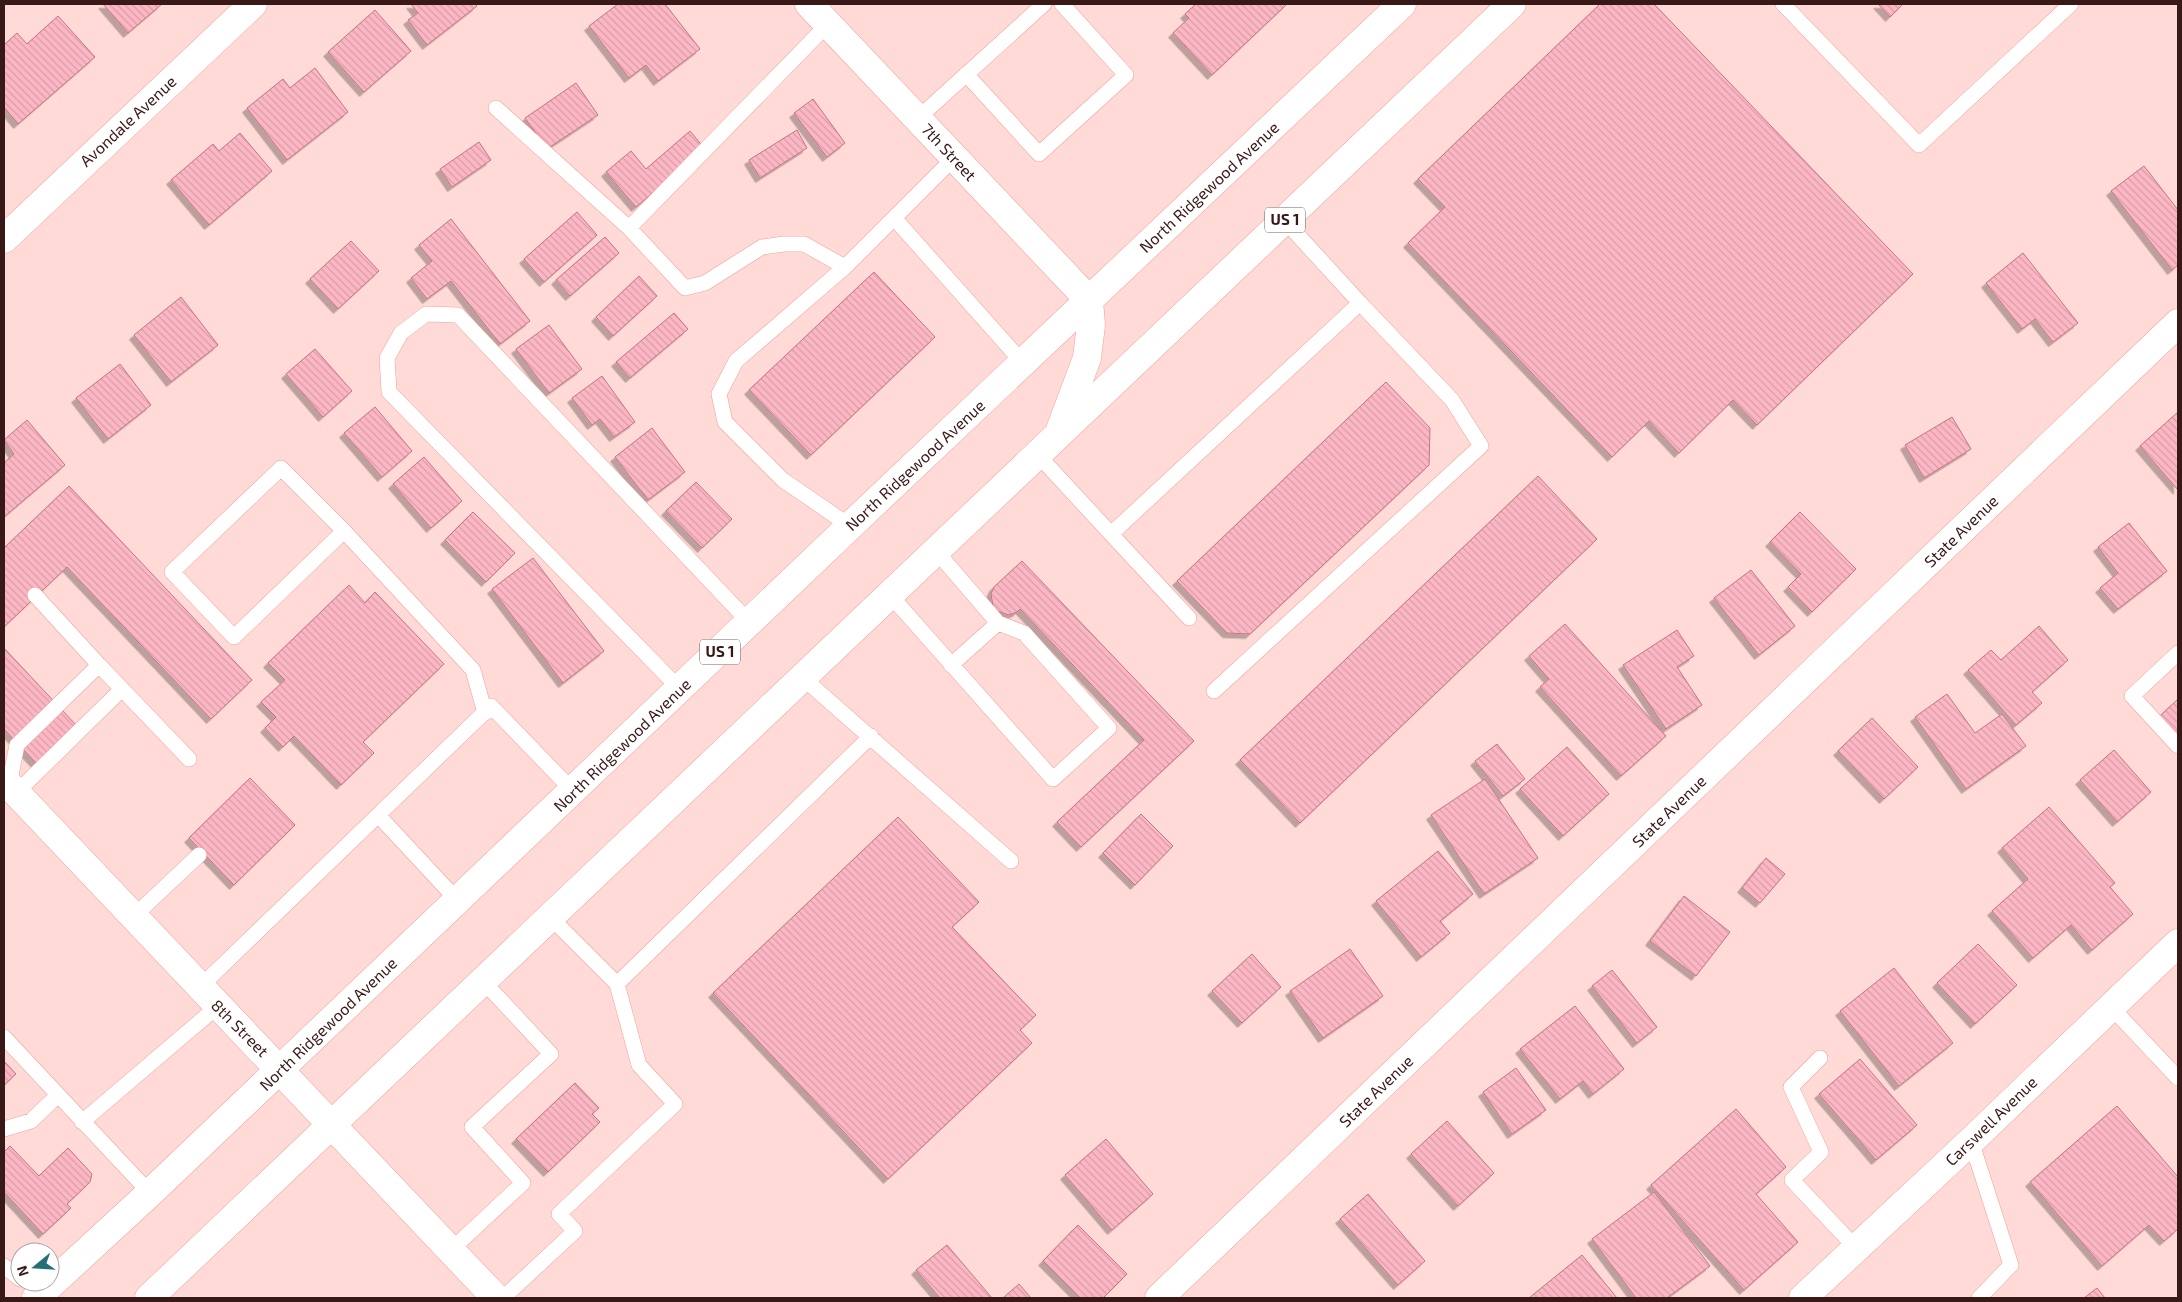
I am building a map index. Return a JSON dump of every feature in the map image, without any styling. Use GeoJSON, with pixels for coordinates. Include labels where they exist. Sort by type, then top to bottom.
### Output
{"type":"FeatureCollection","features":[{"type":"Feature","properties":{"kind":"main road","name":"Avondale Avenue"},"geometry":{"type":"LineString","coordinates":[[4,239],[253,4]]}},
{"type":"Feature","properties":{"kind":"main road","name":"7th Street"},"geometry":{"type":"LineString","coordinates":[[809,4],[1089,300]]}},
{"type":"Feature","properties":{"kind":"main road","name":"North Ridgewood Avenue"},"geometry":{"type":"LineString","coordinates":[[60,1264],[150,1193],[850,526],[1402,4]]}},
{"type":"Feature","properties":{"kind":"main road","name":"US 1"},"geometry":{"type":"LineString","coordinates":[[149,1298],[937,552],[1512,4]]}},
{"type":"Feature","properties":{"kind":"main road"},"geometry":{"type":"LineString","coordinates":[[1057,436],[1086,358],[1091,325],[1089,300]]}},
{"type":"Feature","properties":{"kind":"main road","name":"State Avenue"},"geometry":{"type":"LineString","coordinates":[[1159,1298],[2178,323]]}},
{"type":"Feature","properties":{"kind":"main road","name":"8th Street"},"geometry":{"type":"LineString","coordinates":[[9,786],[496,1298]]}},
{"type":"Feature","properties":{"kind":"main road","name":"Carswell Avenue"},"geometry":{"type":"LineString","coordinates":[[1803,1298],[2178,943]]}},
{"type":"Feature","properties":{"kind":"lane"},"geometry":{"type":"LineString","coordinates":[[917,119],[1044,4]]}},
{"type":"Feature","properties":{"kind":"lane"},"geometry":{"type":"LineString","coordinates":[[966,74],[1039,154],[1126,75],[1062,4]]}},
{"type":"Feature","properties":{"kind":"lane"},"geometry":{"type":"LineString","coordinates":[[1784,4],[1919,145],[2071,4]]}},
{"type":"Feature","properties":{"kind":"lane"},"geometry":{"type":"LineString","coordinates":[[629,228],[828,24]]}},
{"type":"Feature","properties":{"kind":"lane"},"geometry":{"type":"LineString","coordinates":[[496,108],[629,228],[685,288],[705,283],[762,247],[784,244],[804,244],[845,268]]}},
{"type":"Feature","properties":{"kind":"lane"},"geometry":{"type":"LineString","coordinates":[[850,526],[776,474],[725,422],[719,394],[736,362],[845,268],[954,158]]}},
{"type":"Feature","properties":{"kind":"lane"},"geometry":{"type":"LineString","coordinates":[[895,219],[1023,363]]}},
{"type":"Feature","properties":{"kind":"lane"},"geometry":{"type":"LineString","coordinates":[[1214,691],[1481,446],[1452,400],[1284,220]]}},
{"type":"Feature","properties":{"kind":"lane"},"geometry":{"type":"LineString","coordinates":[[1111,534],[1360,302]]}},
{"type":"Feature","properties":{"kind":"lane"},"geometry":{"type":"LineString","coordinates":[[680,689],[389,392],[387,358],[402,333],[426,314],[458,315],[750,623]]}},
{"type":"Feature","properties":{"kind":"lane"},"geometry":{"type":"LineString","coordinates":[[1038,455],[1189,618]]}},
{"type":"Feature","properties":{"kind":"lane"},"geometry":{"type":"LineString","coordinates":[[344,531],[234,637],[172,572],[281,468],[344,531],[473,670],[485,713]]}},
{"type":"Feature","properties":{"kind":"lane"},"geometry":{"type":"LineString","coordinates":[[890,595],[1053,779],[1109,728],[1024,632],[998,623],[937,552]]}},
{"type":"Feature","properties":{"kind":"lane"},"geometry":{"type":"LineString","coordinates":[[35,595],[122,690],[189,759]]}},
{"type":"Feature","properties":{"kind":"lane"},"geometry":{"type":"LineString","coordinates":[[951,665],[998,623]]}},
{"type":"Feature","properties":{"kind":"lane"},"geometry":{"type":"LineString","coordinates":[[2178,654],[2132,696],[2178,746]]}},
{"type":"Feature","properties":{"kind":"lane"},"geometry":{"type":"LineString","coordinates":[[9,786],[17,745],[99,665]]}},
{"type":"Feature","properties":{"kind":"lane"},"geometry":{"type":"LineString","coordinates":[[803,678],[1011,861]]}},
{"type":"Feature","properties":{"kind":"lane"},"geometry":{"type":"LineString","coordinates":[[9,786],[122,690]]}},
{"type":"Feature","properties":{"kind":"lane"},"geometry":{"type":"LineString","coordinates":[[82,1122],[209,997],[378,815],[492,706],[573,791]]}},
{"type":"Feature","properties":{"kind":"lane"},"geometry":{"type":"LineString","coordinates":[[617,984],[871,736]]}},
{"type":"Feature","properties":{"kind":"lane"},"geometry":{"type":"LineString","coordinates":[[378,815],[458,901]]}},
{"type":"Feature","properties":{"kind":"lane"},"geometry":{"type":"LineString","coordinates":[[134,917],[199,855]]}},
{"type":"Feature","properties":{"kind":"lane"},"geometry":{"type":"LineString","coordinates":[[503,1298],[575,1230],[559,1214],[675,1104],[639,1065],[617,984],[550,917]]}},
{"type":"Feature","properties":{"kind":"lane"},"geometry":{"type":"LineString","coordinates":[[451,1250],[523,1183],[472,1128],[551,1054],[483,981]]}},
{"type":"Feature","properties":{"kind":"lane"},"geometry":{"type":"LineString","coordinates":[[2111,1007],[2178,1078]]}},
{"type":"Feature","properties":{"kind":"lane"},"geometry":{"type":"LineString","coordinates":[[4,1037],[150,1193]]}},
{"type":"Feature","properties":{"kind":"lane"},"geometry":{"type":"LineString","coordinates":[[1820,1058],[1791,1087],[1821,1152],[1792,1180],[1856,1248]]}},
{"type":"Feature","properties":{"kind":"lane"},"geometry":{"type":"LineString","coordinates":[[4,1129],[31,1121],[58,1096]]}},
{"type":"Feature","properties":{"kind":"lane"},"geometry":{"type":"LineString","coordinates":[[1971,1141],[2012,1265],[1979,1298]]}},
{"type":"Feature","properties":{"kind":"building"},"geometry":{"type":"Polygon","coordinates":[[[103,4],[162,4],[128,33],[103,4]]]}},
{"type":"Feature","properties":{"kind":"building"},"geometry":{"type":"Polygon","coordinates":[[[411,4],[475,4],[477,6],[427,45],[408,20],[418,13],[411,4]]]}},
{"type":"Feature","properties":{"kind":"building"},"geometry":{"type":"Polygon","coordinates":[[[618,4],[665,4],[700,49],[658,81],[646,65],[629,78],[589,26],[618,4]]]}},
{"type":"Feature","properties":{"kind":"building"},"geometry":{"type":"Polygon","coordinates":[[[1196,4],[1287,4],[1212,75],[1173,33],[1189,18],[1185,14],[1196,4]]]}},
{"type":"Feature","properties":{"kind":"building"},"geometry":{"type":"Polygon","coordinates":[[[1600,4],[1654,4],[1913,274],[1757,425],[1733,400],[1679,453],[1649,421],[1612,457],[1408,243],[1445,207],[1418,179],[1600,4]]]}},
{"type":"Feature","properties":{"kind":"building"},"geometry":{"type":"Polygon","coordinates":[[[1878,4],[1903,4],[1890,17],[1878,4]]]}},
{"type":"Feature","properties":{"kind":"building"},"geometry":{"type":"Polygon","coordinates":[[[375,10],[411,51],[364,92],[328,52],[375,10]]]}},
{"type":"Feature","properties":{"kind":"building"},"geometry":{"type":"Polygon","coordinates":[[[58,16],[95,57],[18,124],[4,107],[4,45],[17,33],[27,44],[58,16]]]}},
{"type":"Feature","properties":{"kind":"building"},"geometry":{"type":"Polygon","coordinates":[[[315,68],[348,112],[287,160],[247,108],[283,79],[290,88],[315,68]]]}},
{"type":"Feature","properties":{"kind":"building"},"geometry":{"type":"Polygon","coordinates":[[[576,83],[598,115],[547,149],[525,118],[576,83]]]}},
{"type":"Feature","properties":{"kind":"building"},"geometry":{"type":"Polygon","coordinates":[[[813,99],[845,143],[827,157],[794,113],[813,99]]]}},
{"type":"Feature","properties":{"kind":"building"},"geometry":{"type":"Polygon","coordinates":[[[797,130],[807,148],[760,178],[749,160],[797,130]]]}},
{"type":"Feature","properties":{"kind":"building"},"geometry":{"type":"Polygon","coordinates":[[[690,131],[705,149],[636,207],[606,172],[631,151],[646,169],[690,131]]]}},
{"type":"Feature","properties":{"kind":"building"},"geometry":{"type":"Polygon","coordinates":[[[240,133],[272,171],[209,225],[171,180],[213,144],[219,151],[240,133]]]}},
{"type":"Feature","properties":{"kind":"building"},"geometry":{"type":"Polygon","coordinates":[[[479,142],[491,160],[452,187],[440,169],[479,142]]]}},
{"type":"Feature","properties":{"kind":"building"},"geometry":{"type":"Polygon","coordinates":[[[2144,166],[2178,210],[2178,265],[2172,270],[2111,191],[2144,166]]]}},
{"type":"Feature","properties":{"kind":"building"},"geometry":{"type":"Polygon","coordinates":[[[577,212],[597,235],[544,282],[524,259],[577,212]]]}},
{"type":"Feature","properties":{"kind":"building"},"geometry":{"type":"Polygon","coordinates":[[[451,219],[530,321],[500,344],[451,281],[427,299],[411,278],[432,261],[419,245],[451,219]]]}},
{"type":"Feature","properties":{"kind":"building"},"geometry":{"type":"Polygon","coordinates":[[[605,237],[619,253],[570,296],[556,280],[605,237]]]}},
{"type":"Feature","properties":{"kind":"building"},"geometry":{"type":"Polygon","coordinates":[[[351,241],[379,271],[338,309],[310,279],[351,241]]]}},
{"type":"Feature","properties":{"kind":"building"},"geometry":{"type":"Polygon","coordinates":[[[2023,253],[2078,323],[2053,342],[2035,319],[2022,329],[1986,283],[2023,253]]]}},
{"type":"Feature","properties":{"kind":"building"},"geometry":{"type":"Polygon","coordinates":[[[874,272],[935,337],[811,455],[749,390],[874,272]]]}},
{"type":"Feature","properties":{"kind":"building"},"geometry":{"type":"Polygon","coordinates":[[[639,276],[657,296],[613,336],[596,317],[639,276]]]}},
{"type":"Feature","properties":{"kind":"building"},"geometry":{"type":"Polygon","coordinates":[[[181,297],[218,345],[171,382],[134,335],[181,297]]]}},
{"type":"Feature","properties":{"kind":"building"},"geometry":{"type":"Polygon","coordinates":[[[674,313],[688,329],[630,378],[616,362],[674,313]]]}},
{"type":"Feature","properties":{"kind":"building"},"geometry":{"type":"Polygon","coordinates":[[[549,325],[582,369],[549,393],[516,349],[549,325]]]}},
{"type":"Feature","properties":{"kind":"building"},"geometry":{"type":"Polygon","coordinates":[[[315,349],[352,391],[323,417],[286,374],[315,349]]]}},
{"type":"Feature","properties":{"kind":"building"},"geometry":{"type":"Polygon","coordinates":[[[120,364],[151,405],[108,439],[76,398],[120,364]]]}},
{"type":"Feature","properties":{"kind":"building"},"geometry":{"type":"Polygon","coordinates":[[[602,376],[635,422],[614,437],[600,419],[592,425],[572,398],[602,376]]]}},
{"type":"Feature","properties":{"kind":"building"},"geometry":{"type":"Polygon","coordinates":[[[1386,382],[1430,428],[1429,465],[1250,634],[1227,633],[1177,581],[1386,382]]]}},
{"type":"Feature","properties":{"kind":"building"},"geometry":{"type":"Polygon","coordinates":[[[375,407],[412,451],[382,477],[344,433],[375,407]]]}},
{"type":"Feature","properties":{"kind":"building"},"geometry":{"type":"Polygon","coordinates":[[[2178,412],[2178,490],[2140,446],[2178,412]]]}},
{"type":"Feature","properties":{"kind":"building"},"geometry":{"type":"Polygon","coordinates":[[[1952,417],[1971,449],[1924,478],[1905,445],[1952,417]]]}},
{"type":"Feature","properties":{"kind":"building"},"geometry":{"type":"Polygon","coordinates":[[[27,420],[65,465],[4,517],[4,463],[14,454],[4,440],[27,420]]]}},
{"type":"Feature","properties":{"kind":"building"},"geometry":{"type":"Polygon","coordinates":[[[652,428],[685,472],[648,500],[615,457],[652,428]]]}},
{"type":"Feature","properties":{"kind":"building"},"geometry":{"type":"Polygon","coordinates":[[[424,457],[462,501],[431,528],[393,484],[424,457]]]}},
{"type":"Feature","properties":{"kind":"building"},"geometry":{"type":"Polygon","coordinates":[[[1538,476],[1597,539],[1300,823],[1240,760],[1538,476]]]}},
{"type":"Feature","properties":{"kind":"building"},"geometry":{"type":"Polygon","coordinates":[[[696,482],[732,519],[702,548],[666,511],[696,482]]]}},
{"type":"Feature","properties":{"kind":"building"},"geometry":{"type":"Polygon","coordinates":[[[69,486],[252,680],[211,719],[67,567],[4,627],[4,548],[69,486]]]}},
{"type":"Feature","properties":{"kind":"building"},"geometry":{"type":"Polygon","coordinates":[[[473,512],[515,553],[486,582],[445,540],[473,512]]]}},
{"type":"Feature","properties":{"kind":"building"},"geometry":{"type":"Polygon","coordinates":[[[1800,512],[1856,569],[1812,612],[1788,587],[1801,574],[1770,542],[1800,512]]]}},
{"type":"Feature","properties":{"kind":"building"},"geometry":{"type":"Polygon","coordinates":[[[2129,523],[2167,571],[2118,609],[2100,588],[2118,573],[2098,547],[2129,523]]]}},
{"type":"Feature","properties":{"kind":"building"},"geometry":{"type":"Polygon","coordinates":[[[533,558],[604,651],[563,683],[492,589],[533,558]]]}},
{"type":"Feature","properties":{"kind":"building"},"geometry":{"type":"Polygon","coordinates":[[[1022,561],[1194,741],[1081,847],[1057,822],[1144,740],[1020,609],[1009,615],[997,611],[993,606],[991,594],[994,587],[1022,561]]]}},
{"type":"Feature","properties":{"kind":"building"},"geometry":{"type":"Polygon","coordinates":[[[1751,570],[1795,626],[1759,655],[1714,598],[1751,570]]]}},
{"type":"Feature","properties":{"kind":"building"},"geometry":{"type":"Polygon","coordinates":[[[349,585],[365,603],[375,592],[444,664],[363,742],[374,753],[341,785],[294,736],[283,747],[265,728],[276,717],[261,702],[285,680],[268,663],[349,585]]]}},
{"type":"Feature","properties":{"kind":"building"},"geometry":{"type":"Polygon","coordinates":[[[1565,624],[1666,736],[1621,776],[1540,687],[1549,679],[1529,656],[1565,624]]]}},
{"type":"Feature","properties":{"kind":"building"},"geometry":{"type":"Polygon","coordinates":[[[2039,626],[2068,660],[2032,692],[2042,703],[2016,725],[1968,670],[1991,650],[2001,660],[2039,626]]]}},
{"type":"Feature","properties":{"kind":"building"},"geometry":{"type":"Polygon","coordinates":[[[1677,630],[1694,656],[1677,667],[1702,705],[1666,729],[1623,665],[1677,630]]]}},
{"type":"Feature","properties":{"kind":"building"},"geometry":{"type":"Polygon","coordinates":[[[4,648],[76,725],[36,763],[4,729],[4,648]]]}},
{"type":"Feature","properties":{"kind":"building"},"geometry":{"type":"Polygon","coordinates":[[[1947,694],[1975,733],[2002,714],[2026,746],[1966,789],[1915,717],[1947,694]]]}},
{"type":"Feature","properties":{"kind":"building"},"geometry":{"type":"Polygon","coordinates":[[[2178,699],[2178,737],[2160,716],[2178,699]]]}},
{"type":"Feature","properties":{"kind":"building"},"geometry":{"type":"Polygon","coordinates":[[[1872,718],[1918,767],[1884,799],[1838,751],[1872,718]]]}},
{"type":"Feature","properties":{"kind":"building"},"geometry":{"type":"Polygon","coordinates":[[[1497,744],[1525,779],[1503,796],[1475,761],[1497,744]]]}},
{"type":"Feature","properties":{"kind":"building"},"geometry":{"type":"Polygon","coordinates":[[[1567,747],[1609,794],[1563,836],[1520,789],[1567,747]]]}},
{"type":"Feature","properties":{"kind":"building"},"geometry":{"type":"Polygon","coordinates":[[[2114,750],[2151,792],[2117,822],[2080,780],[2114,750]]]}},
{"type":"Feature","properties":{"kind":"building"},"geometry":{"type":"Polygon","coordinates":[[[250,778],[295,825],[234,885],[189,838],[250,778]]]}},
{"type":"Feature","properties":{"kind":"building"},"geometry":{"type":"Polygon","coordinates":[[[1485,779],[1538,858],[1484,894],[1431,815],[1485,779]]]}},
{"type":"Feature","properties":{"kind":"building"},"geometry":{"type":"Polygon","coordinates":[[[2049,807],[2115,883],[2110,887],[2133,914],[2092,950],[2071,925],[2033,958],[1992,911],[2028,879],[2002,848],[2049,807]]]}},
{"type":"Feature","properties":{"kind":"building"},"geometry":{"type":"Polygon","coordinates":[[[1141,814],[1173,846],[1135,885],[1103,853],[1141,814]]]}},
{"type":"Feature","properties":{"kind":"building"},"geometry":{"type":"Polygon","coordinates":[[[898,817],[979,902],[952,927],[1036,1015],[1020,1030],[1032,1043],[888,1179],[713,993],[898,817]]]}},
{"type":"Feature","properties":{"kind":"building"},"geometry":{"type":"Polygon","coordinates":[[[1438,851],[1473,894],[1440,921],[1450,933],[1421,957],[1376,901],[1438,851]]]}},
{"type":"Feature","properties":{"kind":"building"},"geometry":{"type":"Polygon","coordinates":[[[1766,858],[1785,874],[1760,903],[1742,888],[1766,858]]]}},
{"type":"Feature","properties":{"kind":"building"},"geometry":{"type":"Polygon","coordinates":[[[1684,896],[1730,932],[1696,976],[1650,941],[1684,896]]]}},
{"type":"Feature","properties":{"kind":"building"},"geometry":{"type":"Polygon","coordinates":[[[1978,944],[2017,985],[1975,1024],[1937,983],[1978,944]]]}},
{"type":"Feature","properties":{"kind":"building"},"geometry":{"type":"Polygon","coordinates":[[[1350,949],[1383,996],[1323,1038],[1290,991],[1350,949]]]}},
{"type":"Feature","properties":{"kind":"building"},"geometry":{"type":"Polygon","coordinates":[[[1252,954],[1281,987],[1242,1023],[1212,991],[1252,954]]]}},
{"type":"Feature","properties":{"kind":"building"},"geometry":{"type":"Polygon","coordinates":[[[1894,968],[1953,1043],[1899,1086],[1840,1011],[1894,968]]]}},
{"type":"Feature","properties":{"kind":"building"},"geometry":{"type":"Polygon","coordinates":[[[1612,970],[1657,1027],[1637,1043],[1592,986],[1612,970]]]}},
{"type":"Feature","properties":{"kind":"building"},"geometry":{"type":"Polygon","coordinates":[[[1575,1006],[1624,1069],[1593,1094],[1583,1081],[1560,1099],[1520,1049],[1575,1006]]]}},
{"type":"Feature","properties":{"kind":"building"},"geometry":{"type":"Polygon","coordinates":[[[1860,1059],[1917,1125],[1876,1160],[1819,1094],[1860,1059]]]}},
{"type":"Feature","properties":{"kind":"building"},"geometry":{"type":"Polygon","coordinates":[[[4,1061],[16,1074],[4,1085],[4,1061]]]}},
{"type":"Feature","properties":{"kind":"building"},"geometry":{"type":"Polygon","coordinates":[[[1516,1068],[1546,1110],[1512,1134],[1483,1092],[1516,1068]]]}},
{"type":"Feature","properties":{"kind":"building"},"geometry":{"type":"Polygon","coordinates":[[[575,1083],[599,1108],[592,1114],[600,1122],[548,1172],[516,1139],[575,1083]]]}},
{"type":"Feature","properties":{"kind":"building"},"geometry":{"type":"Polygon","coordinates":[[[2117,1106],[2178,1177],[2178,1229],[2164,1241],[2149,1225],[2102,1266],[2030,1182],[2117,1106]]]}},
{"type":"Feature","properties":{"kind":"building"},"geometry":{"type":"Polygon","coordinates":[[[1736,1109],[1786,1167],[1756,1194],[1798,1242],[1744,1290],[1651,1185],[1736,1109]]]}},
{"type":"Feature","properties":{"kind":"building"},"geometry":{"type":"Polygon","coordinates":[[[1447,1121],[1494,1173],[1458,1206],[1411,1154],[1447,1121]]]}},
{"type":"Feature","properties":{"kind":"building"},"geometry":{"type":"Polygon","coordinates":[[[1106,1139],[1153,1194],[1112,1230],[1065,1175],[1106,1139]]]}},
{"type":"Feature","properties":{"kind":"building"},"geometry":{"type":"Polygon","coordinates":[[[10,1146],[39,1176],[68,1148],[92,1174],[90,1182],[67,1204],[71,1208],[43,1234],[4,1192],[4,1152],[10,1146]]]}},
{"type":"Feature","properties":{"kind":"building"},"geometry":{"type":"Polygon","coordinates":[[[1654,1192],[1710,1266],[1667,1298],[1636,1298],[1592,1239],[1654,1192]]]}},
{"type":"Feature","properties":{"kind":"building"},"geometry":{"type":"Polygon","coordinates":[[[1368,1194],[1425,1261],[1398,1285],[1340,1219],[1368,1194]]]}},
{"type":"Feature","properties":{"kind":"building"},"geometry":{"type":"Polygon","coordinates":[[[1078,1225],[1127,1274],[1103,1298],[1080,1298],[1043,1261],[1078,1225]]]}},
{"type":"Feature","properties":{"kind":"building"},"geometry":{"type":"Polygon","coordinates":[[[947,1245],[992,1298],[940,1298],[916,1270],[947,1245]]]}},
{"type":"Feature","properties":{"kind":"building"},"geometry":{"type":"Polygon","coordinates":[[[1582,1255],[1617,1298],[1529,1298],[1582,1255]]]}},
{"type":"Feature","properties":{"kind":"building"},"geometry":{"type":"Polygon","coordinates":[[[1019,1284],[1031,1298],[1003,1298],[1019,1284]]]}},
{"type":"Feature","properties":{"kind":"building"},"geometry":{"type":"Polygon","coordinates":[[[2097,1288],[2105,1298],[2084,1298],[2097,1288]]]}}]}
